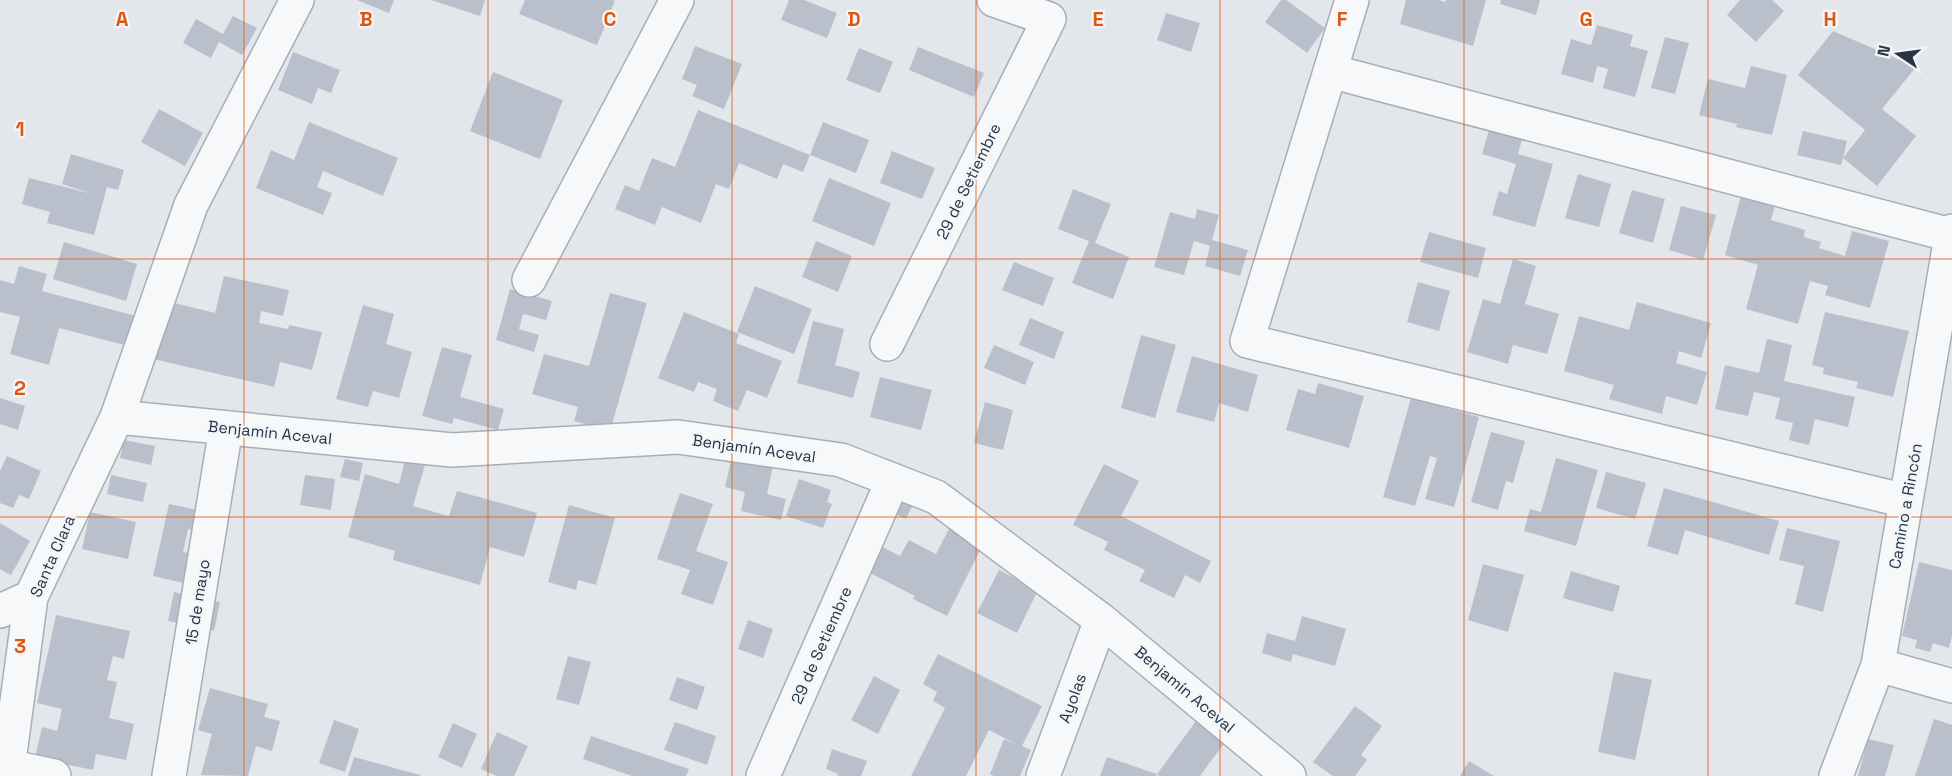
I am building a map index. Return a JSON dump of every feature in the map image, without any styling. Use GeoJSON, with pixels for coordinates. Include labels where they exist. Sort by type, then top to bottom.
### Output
{"type":"FeatureCollection","features":[{"type":"Feature","properties":{"kind":"street","name":"Santa Clara"},"geometry":{"type":"LineString","coordinates":[[7,771],[31,597],[117,417],[191,205],[297,0]]}},
{"type":"Feature","properties":{"kind":"street"},"geometry":{"type":"LineString","coordinates":[[530,280],[677,0]]}},
{"type":"Feature","properties":{"kind":"street","name":"29 de Setiembre"},"geometry":{"type":"LineString","coordinates":[[888,344],[1049,19],[994,0]]}},
{"type":"Feature","properties":{"kind":"street"},"geometry":{"type":"LineString","coordinates":[[1352,0],[1247,341],[1906,501]]}},
{"type":"Feature","properties":{"kind":"street"},"geometry":{"type":"LineString","coordinates":[[1330,70],[1952,233]]}},
{"type":"Feature","properties":{"kind":"street","name":"Camino a Rincón"},"geometry":{"type":"LineString","coordinates":[[1836,776],[1878,665],[1952,233]]}},
{"type":"Feature","properties":{"kind":"street","name":"Benjamín Aceval"},"geometry":{"type":"LineString","coordinates":[[117,417],[452,450],[678,437],[841,460],[936,497],[1101,620],[1289,776]]}},
{"type":"Feature","properties":{"kind":"street","name":"15 de mayo"},"geometry":{"type":"LineString","coordinates":[[169,776],[226,428]]}},
{"type":"Feature","properties":{"kind":"street","name":"29 de Setiembre"},"geometry":{"type":"LineString","coordinates":[[763,776],[893,480]]}},
{"type":"Feature","properties":{"kind":"street"},"geometry":{"type":"LineString","coordinates":[[0,611],[31,597]]}},
{"type":"Feature","properties":{"kind":"street","name":"Ayolas"},"geometry":{"type":"LineString","coordinates":[[1043,776],[1101,620]]}},
{"type":"Feature","properties":{"kind":"street"},"geometry":{"type":"LineString","coordinates":[[1878,665],[1952,686]]}},
{"type":"Feature","properties":{"kind":"street"},"geometry":{"type":"LineString","coordinates":[[7,771],[54,776]]}},
{"type":"Feature","properties":{"kind":"building"},"geometry":{"type":"Polygon","coordinates":[[[357,0],[394,0],[389,13],[357,0]]]}},
{"type":"Feature","properties":{"kind":"building"},"geometry":{"type":"Polygon","coordinates":[[[431,0],[485,0],[480,16],[431,0]]]}},
{"type":"Feature","properties":{"kind":"building"},"geometry":{"type":"Polygon","coordinates":[[[525,0],[615,1],[597,45],[519,14],[525,0]]]}},
{"type":"Feature","properties":{"kind":"building"},"geometry":{"type":"Polygon","coordinates":[[[789,0],[804,0],[837,13],[827,38],[781,20],[789,0]]]}},
{"type":"Feature","properties":{"kind":"building"},"geometry":{"type":"Polygon","coordinates":[[[1281,0],[1286,0],[1325,28],[1307,53],[1265,22],[1281,0]]]}},
{"type":"Feature","properties":{"kind":"building"},"geometry":{"type":"Polygon","coordinates":[[[1406,0],[1446,2],[1446,0],[1486,0],[1473,46],[1400,24],[1406,0]]]}},
{"type":"Feature","properties":{"kind":"building"},"geometry":{"type":"Polygon","coordinates":[[[1501,0],[1540,0],[1536,15],[1500,4],[1501,0]]]}},
{"type":"Feature","properties":{"kind":"building"},"geometry":{"type":"Polygon","coordinates":[[[1740,0],[1772,0],[1784,11],[1756,42],[1727,15],[1740,0]]]}},
{"type":"Feature","properties":{"kind":"building"},"geometry":{"type":"Polygon","coordinates":[[[1166,13],[1200,23],[1191,52],[1157,40],[1166,13]]]}},
{"type":"Feature","properties":{"kind":"building"},"geometry":{"type":"Polygon","coordinates":[[[233,16],[257,28],[242,55],[219,42],[211,58],[183,43],[196,19],[223,34],[233,16]]]}},
{"type":"Feature","properties":{"kind":"building"},"geometry":{"type":"Polygon","coordinates":[[[1597,25],[1633,35],[1630,46],[1648,51],[1635,97],[1603,88],[1608,69],[1597,66],[1593,83],[1561,74],[1571,39],[1591,45],[1597,25]]]}},
{"type":"Feature","properties":{"kind":"building"},"geometry":{"type":"Polygon","coordinates":[[[1833,31],[1916,67],[1882,109],[1916,136],[1877,186],[1843,158],[1865,130],[1798,75],[1833,31]]]}},
{"type":"Feature","properties":{"kind":"building"},"geometry":{"type":"Polygon","coordinates":[[[1665,37],[1689,43],[1675,94],[1651,88],[1665,37]]]}},
{"type":"Feature","properties":{"kind":"building"},"geometry":{"type":"Polygon","coordinates":[[[695,46],[742,64],[724,109],[692,96],[697,85],[682,79],[695,46]]]}},
{"type":"Feature","properties":{"kind":"building"},"geometry":{"type":"Polygon","coordinates":[[[918,47],[984,73],[974,97],[909,70],[918,47]]]}},
{"type":"Feature","properties":{"kind":"building"},"geometry":{"type":"Polygon","coordinates":[[[859,48],[893,62],[880,93],[846,80],[859,48]]]}},
{"type":"Feature","properties":{"kind":"building"},"geometry":{"type":"Polygon","coordinates":[[[293,52],[340,70],[331,93],[318,88],[312,104],[278,90],[293,52]]]}},
{"type":"Feature","properties":{"kind":"building"},"geometry":{"type":"Polygon","coordinates":[[[1751,66],[1787,75],[1772,135],[1699,115],[1708,79],[1745,88],[1751,66]]]}},
{"type":"Feature","properties":{"kind":"building"},"geometry":{"type":"Polygon","coordinates":[[[493,72],[563,100],[540,159],[470,131],[493,72]]]}},
{"type":"Feature","properties":{"kind":"building"},"geometry":{"type":"Polygon","coordinates":[[[159,109],[203,133],[185,166],[141,142],[159,109]]]}},
{"type":"Feature","properties":{"kind":"building"},"geometry":{"type":"Polygon","coordinates":[[[698,110],[810,155],[803,172],[783,164],[777,179],[739,163],[729,189],[716,184],[701,223],[662,207],[655,225],[615,209],[625,185],[639,191],[652,158],[675,167],[698,110]]]}},
{"type":"Feature","properties":{"kind":"building"},"geometry":{"type":"Polygon","coordinates":[[[309,122],[398,158],[383,196],[323,171],[317,187],[332,193],[323,215],[256,188],[271,150],[294,160],[309,122]]]}},
{"type":"Feature","properties":{"kind":"building"},"geometry":{"type":"Polygon","coordinates":[[[823,122],[869,140],[856,173],[810,155],[823,122]]]}},
{"type":"Feature","properties":{"kind":"building"},"geometry":{"type":"Polygon","coordinates":[[[1490,127],[1523,136],[1518,154],[1553,164],[1535,227],[1492,215],[1499,191],[1507,194],[1516,164],[1482,154],[1490,127]]]}},
{"type":"Feature","properties":{"kind":"building"},"geometry":{"type":"Polygon","coordinates":[[[1803,131],[1847,141],[1841,165],[1797,155],[1803,131]]]}},
{"type":"Feature","properties":{"kind":"building"},"geometry":{"type":"Polygon","coordinates":[[[892,151],[935,168],[922,199],[880,183],[892,151]]]}},
{"type":"Feature","properties":{"kind":"building"},"geometry":{"type":"Polygon","coordinates":[[[71,154],[124,170],[118,190],[107,187],[94,235],[47,223],[50,212],[22,204],[29,178],[93,194],[62,184],[71,154]]]}},
{"type":"Feature","properties":{"kind":"building"},"geometry":{"type":"Polygon","coordinates":[[[1578,174],[1611,184],[1599,227],[1565,218],[1578,174]]]}},
{"type":"Feature","properties":{"kind":"building"},"geometry":{"type":"Polygon","coordinates":[[[829,178],[891,203],[874,246],[812,221],[829,178]]]}},
{"type":"Feature","properties":{"kind":"building"},"geometry":{"type":"Polygon","coordinates":[[[1073,189],[1111,204],[1095,243],[1129,257],[1113,299],[1072,283],[1089,241],[1058,229],[1073,189]]]}},
{"type":"Feature","properties":{"kind":"building"},"geometry":{"type":"Polygon","coordinates":[[[1632,190],[1665,199],[1653,243],[1619,233],[1632,190]]]}},
{"type":"Feature","properties":{"kind":"building"},"geometry":{"type":"Polygon","coordinates":[[[1741,196],[1775,205],[1771,220],[1805,230],[1804,237],[1821,242],[1819,248],[1845,256],[1852,231],[1889,241],[1870,308],[1825,295],[1828,286],[1810,281],[1798,324],[1746,309],[1758,265],[1725,255],[1741,196]]]}},
{"type":"Feature","properties":{"kind":"building"},"geometry":{"type":"Polygon","coordinates":[[[1681,206],[1716,215],[1703,260],[1669,250],[1681,206]]]}},
{"type":"Feature","properties":{"kind":"building"},"geometry":{"type":"Polygon","coordinates":[[[1197,209],[1219,215],[1212,240],[1248,250],[1240,276],[1205,266],[1210,246],[1194,241],[1184,275],[1154,267],[1170,212],[1195,219],[1197,209]]]}},
{"type":"Feature","properties":{"kind":"building"},"geometry":{"type":"Polygon","coordinates":[[[1429,232],[1486,248],[1478,278],[1420,262],[1429,232]]]}},
{"type":"Feature","properties":{"kind":"building"},"geometry":{"type":"Polygon","coordinates":[[[816,241],[852,256],[838,292],[802,277],[816,241]]]}},
{"type":"Feature","properties":{"kind":"building"},"geometry":{"type":"Polygon","coordinates":[[[64,242],[137,264],[126,301],[53,279],[64,242]]]}},
{"type":"Feature","properties":{"kind":"building"},"geometry":{"type":"Polygon","coordinates":[[[1513,259],[1536,266],[1525,304],[1559,314],[1547,354],[1513,345],[1508,364],[1467,352],[1483,299],[1500,304],[1513,259]]]}},
{"type":"Feature","properties":{"kind":"building"},"geometry":{"type":"Polygon","coordinates":[[[1014,262],[1054,278],[1043,306],[1002,290],[1014,262]]]}},
{"type":"Feature","properties":{"kind":"building"},"geometry":{"type":"Polygon","coordinates":[[[19,266],[47,274],[42,291],[136,316],[128,346],[59,328],[49,365],[10,354],[20,317],[0,312],[0,280],[14,284],[19,266]]]}},
{"type":"Feature","properties":{"kind":"building"},"geometry":{"type":"Polygon","coordinates":[[[224,276],[289,290],[283,316],[261,311],[259,323],[288,329],[289,325],[322,332],[312,370],[280,362],[274,387],[153,359],[166,301],[215,313],[224,276]]]}},
{"type":"Feature","properties":{"kind":"building"},"geometry":{"type":"Polygon","coordinates":[[[1418,282],[1450,291],[1439,331],[1407,322],[1418,282]]]}},
{"type":"Feature","properties":{"kind":"building"},"geometry":{"type":"Polygon","coordinates":[[[755,286],[812,309],[794,354],[737,332],[755,286]]]}},
{"type":"Feature","properties":{"kind":"building"},"geometry":{"type":"Polygon","coordinates":[[[510,289],[552,301],[546,320],[523,314],[519,329],[539,335],[534,352],[496,340],[510,289]]]}},
{"type":"Feature","properties":{"kind":"building"},"geometry":{"type":"Polygon","coordinates":[[[610,293],[647,303],[610,431],[574,421],[578,407],[532,394],[544,354],[589,366],[610,293]]]}},
{"type":"Feature","properties":{"kind":"building"},"geometry":{"type":"Polygon","coordinates":[[[1637,302],[1711,323],[1701,358],[1679,351],[1676,363],[1707,372],[1697,405],[1666,396],[1662,414],[1609,399],[1614,385],[1564,371],[1579,316],[1629,330],[1637,302]]]}},
{"type":"Feature","properties":{"kind":"building"},"geometry":{"type":"Polygon","coordinates":[[[363,305],[394,314],[386,344],[412,352],[399,398],[373,391],[368,407],[336,399],[363,305]]]}},
{"type":"Feature","properties":{"kind":"building"},"geometry":{"type":"Polygon","coordinates":[[[684,312],[739,334],[736,343],[782,361],[767,398],[747,390],[738,411],[713,401],[717,389],[698,382],[694,392],[658,378],[684,312]]]}},
{"type":"Feature","properties":{"kind":"building"},"geometry":{"type":"Polygon","coordinates":[[[1825,312],[1909,331],[1893,397],[1856,388],[1858,382],[1823,374],[1824,368],[1812,365],[1825,312]]]}},
{"type":"Feature","properties":{"kind":"building"},"geometry":{"type":"Polygon","coordinates":[[[1030,318],[1064,332],[1054,359],[1019,345],[1030,318]]]}},
{"type":"Feature","properties":{"kind":"building"},"geometry":{"type":"Polygon","coordinates":[[[813,321],[844,329],[835,365],[860,372],[853,398],[797,383],[813,321]]]}},
{"type":"Feature","properties":{"kind":"building"},"geometry":{"type":"Polygon","coordinates":[[[1141,335],[1176,345],[1155,418],[1121,408],[1141,335]]]}},
{"type":"Feature","properties":{"kind":"building"},"geometry":{"type":"Polygon","coordinates":[[[1767,339],[1792,345],[1784,381],[1855,397],[1848,427],[1815,419],[1809,445],[1789,440],[1793,423],[1775,419],[1780,398],[1754,392],[1748,416],[1715,409],[1725,365],[1759,373],[1767,339]]]}},
{"type":"Feature","properties":{"kind":"building"},"geometry":{"type":"Polygon","coordinates":[[[994,345],[1034,362],[1025,385],[984,368],[994,345]]]}},
{"type":"Feature","properties":{"kind":"building"},"geometry":{"type":"Polygon","coordinates":[[[442,347],[472,355],[460,397],[504,409],[498,430],[454,418],[452,424],[422,416],[442,347]]]}},
{"type":"Feature","properties":{"kind":"building"},"geometry":{"type":"Polygon","coordinates":[[[1192,356],[1258,375],[1248,412],[1219,403],[1214,422],[1176,412],[1192,356]]]}},
{"type":"Feature","properties":{"kind":"building"},"geometry":{"type":"Polygon","coordinates":[[[880,377],[932,390],[921,430],[870,417],[880,377]]]}},
{"type":"Feature","properties":{"kind":"building"},"geometry":{"type":"Polygon","coordinates":[[[1318,383],[1364,396],[1349,448],[1286,430],[1298,389],[1315,394],[1318,383]]]}},
{"type":"Feature","properties":{"kind":"building"},"geometry":{"type":"Polygon","coordinates":[[[0,398],[25,406],[18,430],[0,424],[0,398]]]}},
{"type":"Feature","properties":{"kind":"building"},"geometry":{"type":"Polygon","coordinates":[[[1411,398],[1479,417],[1454,507],[1425,499],[1437,458],[1430,456],[1415,506],[1383,497],[1411,398]]]}},
{"type":"Feature","properties":{"kind":"building"},"geometry":{"type":"Polygon","coordinates":[[[985,402],[1013,410],[1003,450],[974,443],[985,402]]]}},
{"type":"Feature","properties":{"kind":"building"},"geometry":{"type":"Polygon","coordinates":[[[1491,432],[1525,441],[1513,483],[1506,481],[1498,510],[1471,502],[1491,432]]]}},
{"type":"Feature","properties":{"kind":"building"},"geometry":{"type":"Polygon","coordinates":[[[124,440],[155,446],[151,465],[120,458],[124,440]]]}},
{"type":"Feature","properties":{"kind":"building"},"geometry":{"type":"Polygon","coordinates":[[[733,452],[774,461],[767,494],[786,499],[781,520],[741,511],[745,492],[725,487],[733,452]]]}},
{"type":"Feature","properties":{"kind":"building"},"geometry":{"type":"Polygon","coordinates":[[[7,456],[41,471],[29,499],[19,495],[13,508],[0,503],[0,471],[7,456]]]}},
{"type":"Feature","properties":{"kind":"building"},"geometry":{"type":"Polygon","coordinates":[[[1556,458],[1598,470],[1576,546],[1524,531],[1530,509],[1541,512],[1556,458]]]}},
{"type":"Feature","properties":{"kind":"building"},"geometry":{"type":"Polygon","coordinates":[[[345,459],[363,463],[359,481],[340,477],[345,459]]]}},
{"type":"Feature","properties":{"kind":"building"},"geometry":{"type":"Polygon","coordinates":[[[405,460],[425,465],[413,506],[449,516],[457,491],[537,513],[524,557],[490,547],[480,585],[393,560],[395,551],[348,537],[365,474],[399,484],[405,460]]]}},
{"type":"Feature","properties":{"kind":"building"},"geometry":{"type":"Polygon","coordinates":[[[1104,464],[1139,481],[1121,516],[1211,561],[1200,583],[1185,575],[1174,598],[1139,581],[1145,570],[1104,550],[1108,542],[1073,525],[1104,464]]]}},
{"type":"Feature","properties":{"kind":"building"},"geometry":{"type":"Polygon","coordinates":[[[1606,472],[1646,483],[1635,519],[1596,508],[1606,472]]]}},
{"type":"Feature","properties":{"kind":"building"},"geometry":{"type":"Polygon","coordinates":[[[111,475],[147,483],[143,502],[107,494],[111,475]]]}},
{"type":"Feature","properties":{"kind":"building"},"geometry":{"type":"Polygon","coordinates":[[[305,475],[335,479],[331,510],[300,505],[305,475]]]}},
{"type":"Feature","properties":{"kind":"building"},"geometry":{"type":"Polygon","coordinates":[[[799,479],[831,490],[827,502],[832,504],[823,528],[786,516],[799,479]]]}},
{"type":"Feature","properties":{"kind":"building"},"geometry":{"type":"Polygon","coordinates":[[[1664,488],[1779,521],[1769,555],[1685,530],[1678,555],[1647,546],[1664,488]]]}},
{"type":"Feature","properties":{"kind":"building"},"geometry":{"type":"Polygon","coordinates":[[[898,491],[915,500],[906,519],[887,510],[898,491]]]}},
{"type":"Feature","properties":{"kind":"building"},"geometry":{"type":"Polygon","coordinates":[[[680,493],[713,504],[696,551],[728,562],[713,605],[681,594],[690,570],[657,559],[680,493]]]}},
{"type":"Feature","properties":{"kind":"building"},"geometry":{"type":"Polygon","coordinates":[[[169,504],[222,515],[217,536],[188,529],[183,552],[216,559],[210,589],[153,576],[169,504]]]}},
{"type":"Feature","properties":{"kind":"building"},"geometry":{"type":"Polygon","coordinates":[[[569,505],[615,518],[596,585],[578,580],[576,590],[548,582],[569,505]]]}},
{"type":"Feature","properties":{"kind":"building"},"geometry":{"type":"Polygon","coordinates":[[[90,512],[136,522],[128,559],[82,549],[90,512]]]}},
{"type":"Feature","properties":{"kind":"building"},"geometry":{"type":"Polygon","coordinates":[[[0,523],[30,541],[11,575],[0,569],[0,523]]]}},
{"type":"Feature","properties":{"kind":"building"},"geometry":{"type":"Polygon","coordinates":[[[1787,528],[1840,541],[1823,612],[1795,604],[1804,566],[1779,560],[1787,528]]]}},
{"type":"Feature","properties":{"kind":"building"},"geometry":{"type":"Polygon","coordinates":[[[949,529],[982,546],[947,616],[913,599],[915,596],[862,569],[875,543],[900,556],[909,540],[936,554],[949,529]]]}},
{"type":"Feature","properties":{"kind":"building"},"geometry":{"type":"Polygon","coordinates":[[[1919,562],[1952,570],[1952,636],[1949,648],[1933,643],[1930,652],[1915,648],[1917,640],[1902,636],[1919,562]]]}},
{"type":"Feature","properties":{"kind":"building"},"geometry":{"type":"Polygon","coordinates":[[[1483,564],[1524,575],[1508,632],[1468,620],[1483,564]]]}},
{"type":"Feature","properties":{"kind":"building"},"geometry":{"type":"Polygon","coordinates":[[[999,570],[1038,590],[1017,633],[977,613],[999,570]]]}},
{"type":"Feature","properties":{"kind":"building"},"geometry":{"type":"Polygon","coordinates":[[[1571,571],[1620,586],[1613,612],[1563,598],[1571,571]]]}},
{"type":"Feature","properties":{"kind":"building"},"geometry":{"type":"Polygon","coordinates":[[[174,592],[220,602],[214,631],[168,621],[174,592]]]}},
{"type":"Feature","properties":{"kind":"building"},"geometry":{"type":"Polygon","coordinates":[[[56,615],[130,631],[124,659],[113,656],[107,680],[117,682],[109,718],[134,724],[126,760],[96,754],[93,770],[35,758],[42,727],[57,731],[62,709],[37,703],[56,615]]]}},
{"type":"Feature","properties":{"kind":"building"},"geometry":{"type":"Polygon","coordinates":[[[1302,616],[1346,629],[1335,666],[1293,654],[1291,662],[1262,653],[1267,633],[1295,641],[1302,616]]]}},
{"type":"Feature","properties":{"kind":"building"},"geometry":{"type":"Polygon","coordinates":[[[748,620],[773,629],[763,658],[738,649],[748,620]]]}},
{"type":"Feature","properties":{"kind":"building"},"geometry":{"type":"Polygon","coordinates":[[[938,654],[1042,706],[1022,746],[1031,750],[1020,776],[990,774],[1004,739],[1016,744],[989,730],[966,776],[911,776],[945,708],[933,701],[937,692],[923,684],[938,654]]]}},
{"type":"Feature","properties":{"kind":"building"},"geometry":{"type":"Polygon","coordinates":[[[568,656],[591,662],[579,705],[556,699],[568,656]]]}},
{"type":"Feature","properties":{"kind":"building"},"geometry":{"type":"Polygon","coordinates":[[[1614,672],[1652,680],[1635,760],[1598,752],[1614,672]]]}},
{"type":"Feature","properties":{"kind":"building"},"geometry":{"type":"Polygon","coordinates":[[[874,676],[900,690],[878,734],[851,720],[874,676]]]}},
{"type":"Feature","properties":{"kind":"building"},"geometry":{"type":"Polygon","coordinates":[[[677,677],[705,687],[697,710],[669,700],[677,677]]]}},
{"type":"Feature","properties":{"kind":"building"},"geometry":{"type":"Polygon","coordinates":[[[210,688],[268,704],[264,717],[280,721],[272,751],[256,746],[248,776],[201,775],[212,734],[198,730],[210,688]]]}},
{"type":"Feature","properties":{"kind":"building"},"geometry":{"type":"Polygon","coordinates":[[[1355,706],[1382,726],[1361,755],[1367,760],[1355,776],[1333,776],[1313,762],[1355,706]]]}},
{"type":"Feature","properties":{"kind":"building"},"geometry":{"type":"Polygon","coordinates":[[[1934,719],[1952,725],[1952,776],[1915,776],[1934,719]]]}},
{"type":"Feature","properties":{"kind":"building"},"geometry":{"type":"Polygon","coordinates":[[[334,720],[359,729],[345,772],[319,763],[334,720]]]}},
{"type":"Feature","properties":{"kind":"building"},"geometry":{"type":"Polygon","coordinates":[[[1196,721],[1225,742],[1200,776],[1159,776],[1157,774],[1196,721]]]}},
{"type":"Feature","properties":{"kind":"building"},"geometry":{"type":"Polygon","coordinates":[[[675,722],[716,736],[707,765],[664,750],[675,722]]]}},
{"type":"Feature","properties":{"kind":"building"},"geometry":{"type":"Polygon","coordinates":[[[453,723],[477,734],[462,768],[438,757],[453,723]]]}},
{"type":"Feature","properties":{"kind":"building"},"geometry":{"type":"Polygon","coordinates":[[[497,732],[528,746],[514,776],[497,776],[481,769],[497,732]]]}},
{"type":"Feature","properties":{"kind":"building"},"geometry":{"type":"Polygon","coordinates":[[[591,736],[689,769],[686,776],[632,776],[583,759],[591,736]]]}},
{"type":"Feature","properties":{"kind":"building"},"geometry":{"type":"Polygon","coordinates":[[[1868,739],[1894,745],[1885,776],[1858,776],[1868,739]]]}},
{"type":"Feature","properties":{"kind":"building"},"geometry":{"type":"Polygon","coordinates":[[[832,749],[867,761],[861,776],[838,776],[826,769],[832,749]]]}},
{"type":"Feature","properties":{"kind":"building"},"geometry":{"type":"Polygon","coordinates":[[[354,757],[420,775],[420,776],[348,776],[354,757]]]}},
{"type":"Feature","properties":{"kind":"building"},"geometry":{"type":"Polygon","coordinates":[[[1107,757],[1157,774],[1156,776],[1100,776],[1107,757]]]}},
{"type":"Feature","properties":{"kind":"building"},"geometry":{"type":"Polygon","coordinates":[[[1469,761],[1494,776],[1460,776],[1469,761]]]}}]}
